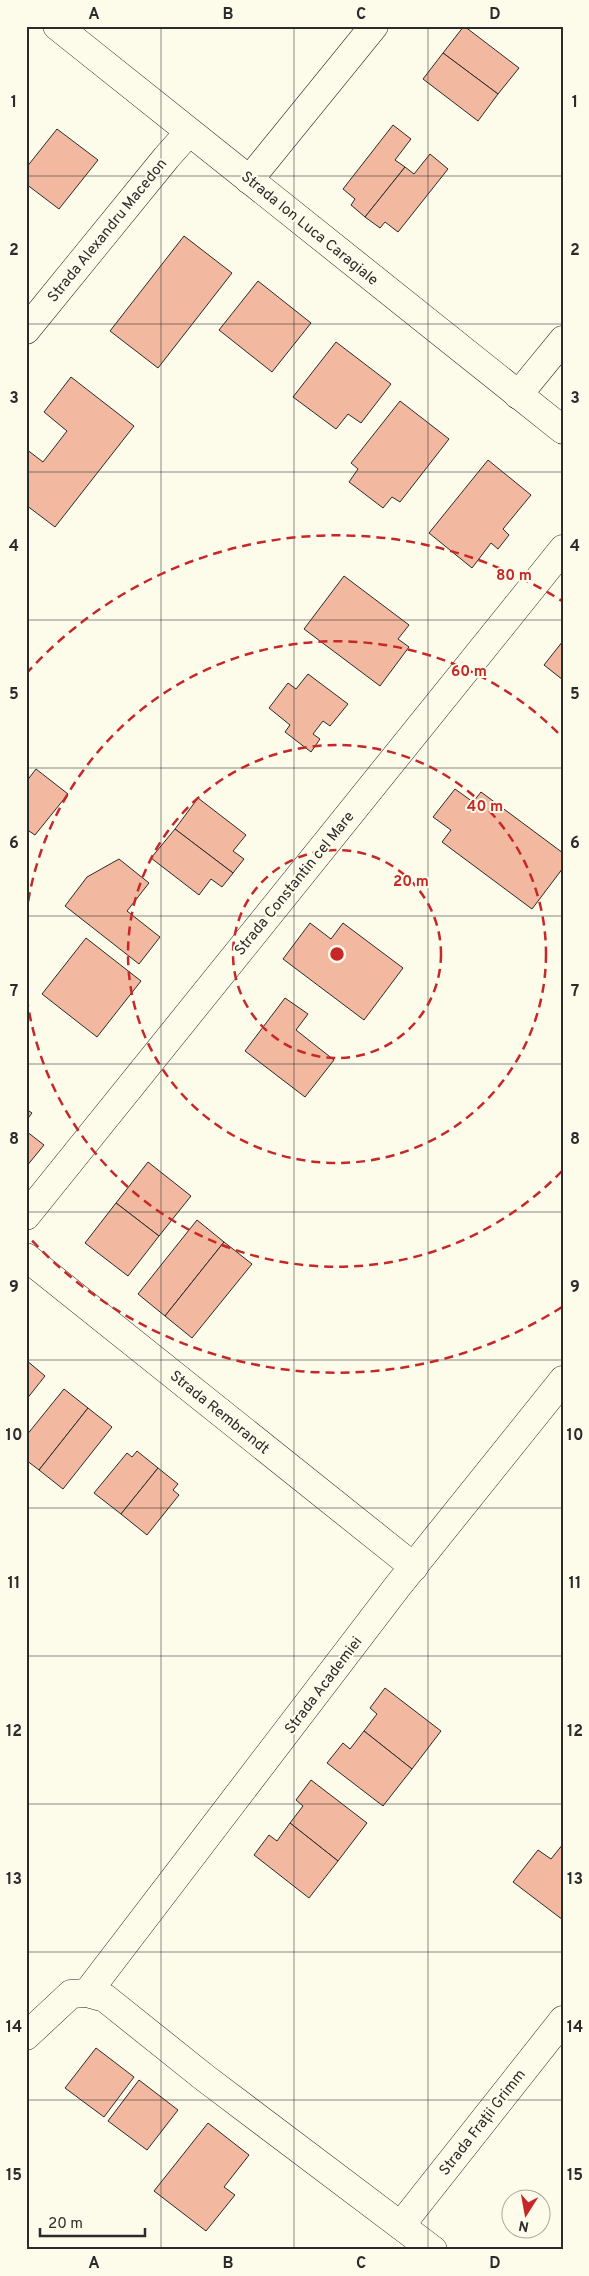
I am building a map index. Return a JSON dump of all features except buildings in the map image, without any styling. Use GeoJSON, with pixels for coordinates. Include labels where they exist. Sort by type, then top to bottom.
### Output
{"type":"FeatureCollection","features":[{"type":"Feature","properties":{"kind":"street","name":"Strada Ion Luca Caragiale"},"geometry":{"type":"LineString","coordinates":[[57,26],[563,430]]}},
{"type":"Feature","properties":{"kind":"street"},"geometry":{"type":"LineString","coordinates":[[249,180],[374,26]]}},
{"type":"Feature","properties":{"kind":"street","name":"Strada Alexandru Macedon"},"geometry":{"type":"LineString","coordinates":[[26,330],[166,158],[190,132]]}},
{"type":"Feature","properties":{"kind":"street"},"geometry":{"type":"LineString","coordinates":[[518,395],[563,340]]}},
{"type":"Feature","properties":{"kind":"street","name":"Strada Constantin cel Mare"},"geometry":{"type":"LineString","coordinates":[[26,1216],[563,549]]}},
{"type":"Feature","properties":{"kind":"street","name":"Strada Rembrandt"},"geometry":{"type":"LineString","coordinates":[[26,1257],[414,1567]]}},
{"type":"Feature","properties":{"kind":"street","name":"Strada Academiei"},"geometry":{"type":"LineString","coordinates":[[87,1993],[414,1567],[563,1380]]}},
{"type":"Feature","properties":{"kind":"street"},"geometry":{"type":"LineString","coordinates":[[26,2036],[71,1994],[87,1993],[105,1998],[205,2078],[433,2250]]}},
{"type":"Feature","properties":{"kind":"street","name":"Strada Frații Grimm"},"geometry":{"type":"LineString","coordinates":[[401,2225],[563,2020]]}}]}
